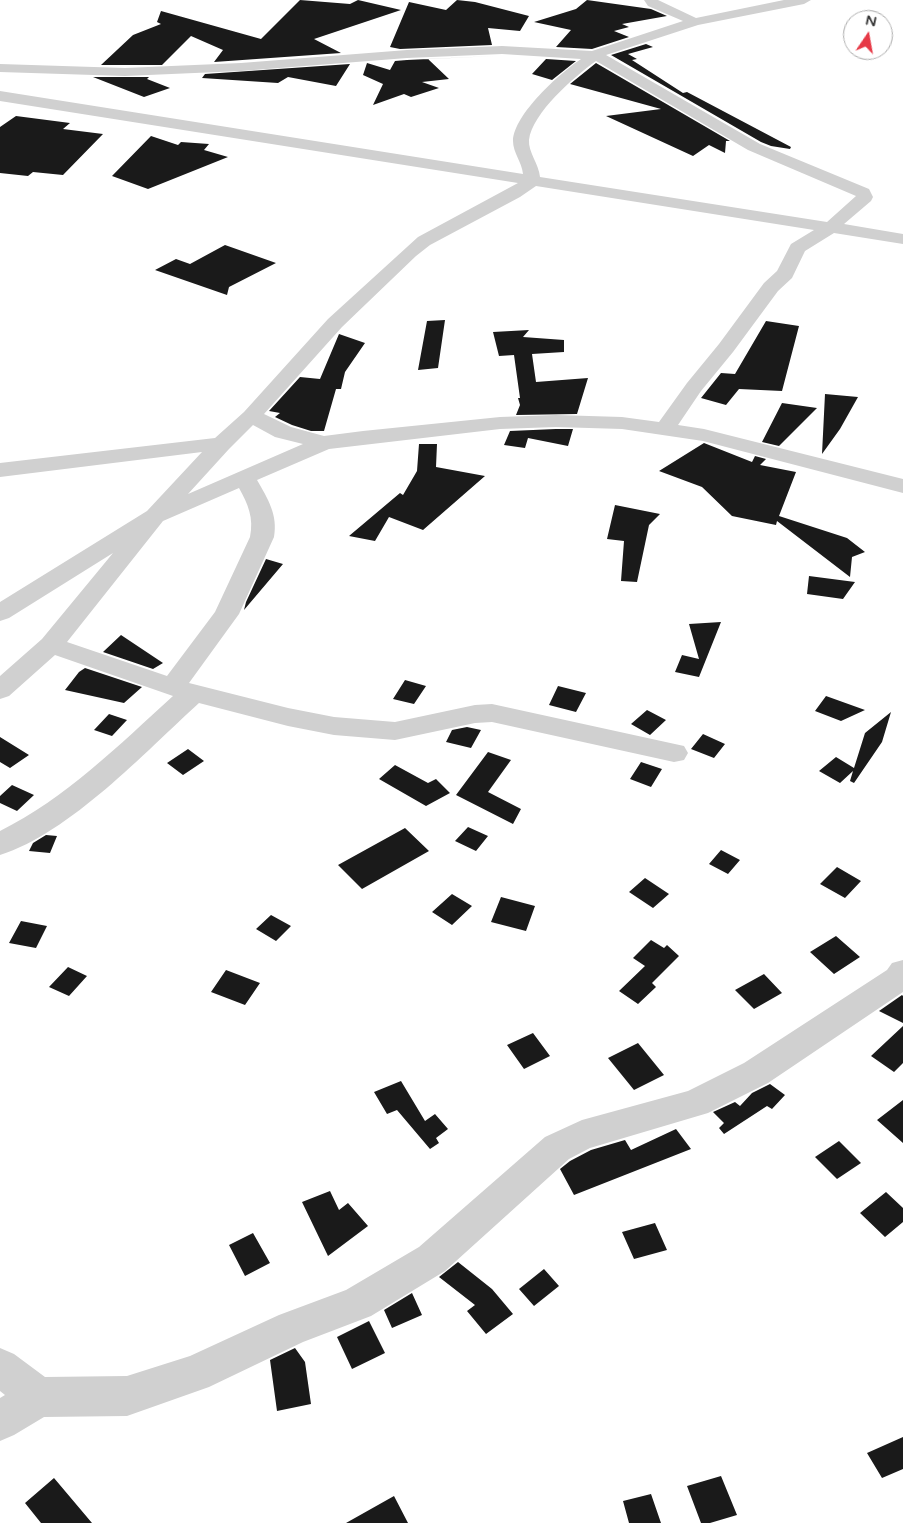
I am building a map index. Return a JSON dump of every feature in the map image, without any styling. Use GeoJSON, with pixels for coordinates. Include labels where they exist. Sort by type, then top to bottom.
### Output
{"type":"FeatureCollection","features":[{"type":"Feature","properties":{"kind":"street"},"geometry":{"type":"LineString","coordinates":[[652,0],[653,3],[695,22]]}},
{"type":"Feature","properties":{"kind":"street"},"geometry":{"type":"LineString","coordinates":[[532,181],[521,139],[532,114],[571,72],[595,55],[695,22],[804,0]]}},
{"type":"Feature","properties":{"kind":"street"},"geometry":{"type":"LineString","coordinates":[[0,68],[125,72],[241,67],[485,50],[565,52],[595,55],[754,148],[865,195],[830,228],[797,248],[785,274],[772,287],[694,387],[666,429]]}},
{"type":"Feature","properties":{"kind":"street"},"geometry":{"type":"LineString","coordinates":[[0,96],[903,239]]}},
{"type":"Feature","properties":{"kind":"street"},"geometry":{"type":"LineString","coordinates":[[0,690],[50,645],[155,516],[221,444],[251,416],[335,323],[424,241],[514,193],[532,181]]}},
{"type":"Feature","properties":{"kind":"street"},"geometry":{"type":"LineString","coordinates":[[251,416],[284,432],[324,443]]}},
{"type":"Feature","properties":{"kind":"street"},"geometry":{"type":"LineString","coordinates":[[2,610],[155,516],[324,443],[431,429],[500,423],[622,423],[704,435],[903,486]]}},
{"type":"Feature","properties":{"kind":"street"},"geometry":{"type":"LineString","coordinates":[[0,470],[182,447],[221,444]]}},
{"type":"Feature","properties":{"kind":"street"},"geometry":{"type":"LineString","coordinates":[[0,844],[37,825],[90,787],[183,690],[227,614],[262,537],[265,526],[264,514],[245,478]]}},
{"type":"Feature","properties":{"kind":"street"},"geometry":{"type":"LineString","coordinates":[[50,645],[183,690],[288,717],[325,724],[395,731],[475,714],[492,713],[674,753]]}},
{"type":"Feature","properties":{"kind":"street"},"geometry":{"type":"LineString","coordinates":[[0,1421],[39,1397],[127,1396],[195,1373],[292,1328],[358,1303],[432,1260],[557,1148],[582,1136],[696,1103],[756,1073],[798,1043],[898,979],[903,972]]}},
{"type":"Feature","properties":{"kind":"street"},"geometry":{"type":"LineString","coordinates":[[0,1367],[39,1397]]}},
{"type":"Feature","properties":{"kind":"building"},"geometry":{"type":"Polygon","coordinates":[[[300,0],[350,4],[358,0],[401,10],[314,39],[341,53],[214,62],[223,50],[191,36],[162,65],[101,65],[133,35],[161,24],[157,22],[161,11],[261,39],[300,0]]]}},
{"type":"Feature","properties":{"kind":"building"},"geometry":{"type":"Polygon","coordinates":[[[457,0],[475,2],[529,16],[520,31],[488,28],[492,45],[400,49],[390,47],[409,2],[446,10],[457,0]]]}},
{"type":"Feature","properties":{"kind":"building"},"geometry":{"type":"Polygon","coordinates":[[[587,0],[651,9],[667,16],[622,24],[629,27],[614,31],[629,37],[592,49],[556,47],[571,30],[534,22],[576,9],[587,0]]]}},
{"type":"Feature","properties":{"kind":"building"},"geometry":{"type":"Polygon","coordinates":[[[646,44],[653,47],[628,54],[637,59],[632,60],[683,93],[687,92],[791,147],[790,149],[771,146],[761,142],[611,55],[646,44]]]}},
{"type":"Feature","properties":{"kind":"building"},"geometry":{"type":"Polygon","coordinates":[[[428,59],[449,79],[422,82],[439,88],[411,97],[404,94],[373,105],[383,84],[363,75],[367,63],[390,70],[395,61],[428,59]]]}},
{"type":"Feature","properties":{"kind":"building"},"geometry":{"type":"Polygon","coordinates":[[[546,59],[576,61],[552,80],[532,74],[546,59]]]}},
{"type":"Feature","properties":{"kind":"building"},"geometry":{"type":"Polygon","coordinates":[[[596,63],[730,141],[726,141],[725,153],[709,145],[693,156],[606,116],[661,109],[570,84],[596,63]]]}},
{"type":"Feature","properties":{"kind":"building"},"geometry":{"type":"Polygon","coordinates":[[[350,64],[336,86],[288,77],[278,83],[202,78],[205,74],[350,64]]]}},
{"type":"Feature","properties":{"kind":"building"},"geometry":{"type":"Polygon","coordinates":[[[93,77],[149,77],[147,79],[170,88],[144,97],[93,77]]]}},
{"type":"Feature","properties":{"kind":"building"},"geometry":{"type":"Polygon","coordinates":[[[16,116],[70,123],[63,129],[103,134],[63,175],[33,172],[28,176],[0,173],[0,127],[16,116]]]}},
{"type":"Feature","properties":{"kind":"building"},"geometry":{"type":"Polygon","coordinates":[[[151,136],[178,145],[181,142],[209,144],[204,150],[228,157],[148,189],[112,176],[151,136]]]}},
{"type":"Feature","properties":{"kind":"building"},"geometry":{"type":"Polygon","coordinates":[[[225,245],[276,263],[229,287],[227,295],[155,270],[176,259],[190,264],[225,245]]]}},
{"type":"Feature","properties":{"kind":"building"},"geometry":{"type":"Polygon","coordinates":[[[445,320],[438,368],[418,370],[427,321],[445,320]]]}},
{"type":"Feature","properties":{"kind":"building"},"geometry":{"type":"Polygon","coordinates":[[[766,321],[799,326],[782,391],[739,389],[726,405],[701,398],[721,373],[735,374],[766,321]]]}},
{"type":"Feature","properties":{"kind":"building"},"geometry":{"type":"Polygon","coordinates":[[[529,330],[523,337],[564,340],[564,352],[532,354],[536,382],[588,378],[577,414],[516,415],[520,405],[518,398],[520,398],[514,355],[499,356],[493,332],[529,330]]]}},
{"type":"Feature","properties":{"kind":"building"},"geometry":{"type":"Polygon","coordinates":[[[339,334],[365,343],[345,372],[341,389],[336,389],[324,431],[311,431],[275,417],[280,413],[269,411],[300,377],[320,379],[339,334]]]}},
{"type":"Feature","properties":{"kind":"building"},"geometry":{"type":"Polygon","coordinates":[[[825,394],[858,397],[840,429],[822,454],[825,394]]]}},
{"type":"Feature","properties":{"kind":"building"},"geometry":{"type":"Polygon","coordinates":[[[782,403],[817,408],[779,446],[762,442],[782,403]]]}},
{"type":"Feature","properties":{"kind":"building"},"geometry":{"type":"Polygon","coordinates":[[[573,429],[568,446],[528,438],[525,448],[504,445],[510,431],[573,429]]]}},
{"type":"Feature","properties":{"kind":"building"},"geometry":{"type":"Polygon","coordinates":[[[704,443],[752,462],[755,456],[766,459],[760,465],[796,472],[779,516],[847,538],[865,552],[852,557],[850,577],[777,521],[776,525],[732,516],[702,487],[659,471],[704,443]]]}},
{"type":"Feature","properties":{"kind":"building"},"geometry":{"type":"Polygon","coordinates":[[[419,444],[437,444],[436,467],[485,476],[423,530],[389,517],[375,541],[349,536],[400,493],[403,495],[417,471],[419,444]]]}},
{"type":"Feature","properties":{"kind":"building"},"geometry":{"type":"Polygon","coordinates":[[[615,505],[660,514],[649,525],[637,582],[621,581],[624,541],[607,539],[615,505]]]}},
{"type":"Feature","properties":{"kind":"building"},"geometry":{"type":"Polygon","coordinates":[[[266,559],[283,564],[244,610],[246,602],[266,559]]]}},
{"type":"Feature","properties":{"kind":"building"},"geometry":{"type":"Polygon","coordinates":[[[809,576],[855,582],[843,599],[807,594],[809,576]]]}},
{"type":"Feature","properties":{"kind":"building"},"geometry":{"type":"Polygon","coordinates":[[[721,622],[699,677],[675,672],[682,655],[699,659],[689,624],[721,622]]]}},
{"type":"Feature","properties":{"kind":"building"},"geometry":{"type":"Polygon","coordinates":[[[121,635],[163,663],[153,669],[103,652],[121,635]]]}},
{"type":"Feature","properties":{"kind":"building"},"geometry":{"type":"Polygon","coordinates":[[[85,668],[142,687],[124,703],[65,690],[79,672],[85,668]]]}},
{"type":"Feature","properties":{"kind":"building"},"geometry":{"type":"Polygon","coordinates":[[[405,680],[426,686],[414,704],[393,699],[405,680]]]}},
{"type":"Feature","properties":{"kind":"building"},"geometry":{"type":"Polygon","coordinates":[[[558,686],[586,693],[576,712],[549,705],[558,686]]]}},
{"type":"Feature","properties":{"kind":"building"},"geometry":{"type":"Polygon","coordinates":[[[826,696],[865,710],[841,721],[815,711],[826,696]]]}},
{"type":"Feature","properties":{"kind":"building"},"geometry":{"type":"Polygon","coordinates":[[[647,710],[666,720],[650,735],[631,724],[647,710]]]}},
{"type":"Feature","properties":{"kind":"building"},"geometry":{"type":"Polygon","coordinates":[[[891,712],[882,742],[854,783],[850,781],[853,771],[840,783],[819,771],[836,757],[854,768],[865,733],[891,712]]]}},
{"type":"Feature","properties":{"kind":"building"},"geometry":{"type":"Polygon","coordinates":[[[109,714],[127,720],[112,736],[94,730],[109,714]]]}},
{"type":"Feature","properties":{"kind":"building"},"geometry":{"type":"Polygon","coordinates":[[[467,727],[481,730],[471,748],[446,742],[452,730],[467,727]]]}},
{"type":"Feature","properties":{"kind":"building"},"geometry":{"type":"Polygon","coordinates":[[[703,734],[725,744],[714,758],[691,749],[703,734]]]}},
{"type":"Feature","properties":{"kind":"building"},"geometry":{"type":"Polygon","coordinates":[[[0,737],[29,755],[10,768],[0,762],[0,737]]]}},
{"type":"Feature","properties":{"kind":"building"},"geometry":{"type":"Polygon","coordinates":[[[188,749],[204,761],[183,775],[167,763],[188,749]]]}},
{"type":"Feature","properties":{"kind":"building"},"geometry":{"type":"Polygon","coordinates":[[[488,752],[511,760],[488,792],[521,809],[513,824],[456,795],[488,752]]]}},
{"type":"Feature","properties":{"kind":"building"},"geometry":{"type":"Polygon","coordinates":[[[641,762],[662,769],[651,787],[630,779],[641,762]]]}},
{"type":"Feature","properties":{"kind":"building"},"geometry":{"type":"Polygon","coordinates":[[[395,765],[428,783],[436,779],[450,793],[426,806],[379,779],[395,765]]]}},
{"type":"Feature","properties":{"kind":"building"},"geometry":{"type":"Polygon","coordinates":[[[12,785],[34,795],[17,811],[0,803],[0,796],[12,785]]]}},
{"type":"Feature","properties":{"kind":"building"},"geometry":{"type":"Polygon","coordinates":[[[468,827],[488,836],[476,851],[455,841],[468,827]]]}},
{"type":"Feature","properties":{"kind":"building"},"geometry":{"type":"Polygon","coordinates":[[[405,828],[429,851],[362,889],[338,865],[405,828]]]}},
{"type":"Feature","properties":{"kind":"building"},"geometry":{"type":"Polygon","coordinates":[[[46,835],[57,836],[50,853],[29,851],[33,843],[46,835]]]}},
{"type":"Feature","properties":{"kind":"building"},"geometry":{"type":"Polygon","coordinates":[[[721,850],[740,860],[728,874],[709,864],[721,850]]]}},
{"type":"Feature","properties":{"kind":"building"},"geometry":{"type":"Polygon","coordinates":[[[837,867],[861,881],[845,898],[820,884],[837,867]]]}},
{"type":"Feature","properties":{"kind":"building"},"geometry":{"type":"Polygon","coordinates":[[[645,878],[669,894],[653,908],[629,892],[645,878]]]}},
{"type":"Feature","properties":{"kind":"building"},"geometry":{"type":"Polygon","coordinates":[[[452,894],[472,906],[452,925],[432,912],[452,894]]]}},
{"type":"Feature","properties":{"kind":"building"},"geometry":{"type":"Polygon","coordinates":[[[501,897],[535,906],[526,931],[491,922],[501,897]]]}},
{"type":"Feature","properties":{"kind":"building"},"geometry":{"type":"Polygon","coordinates":[[[271,915],[291,926],[276,941],[256,929],[271,915]]]}},
{"type":"Feature","properties":{"kind":"building"},"geometry":{"type":"Polygon","coordinates":[[[21,921],[47,926],[36,948],[9,943],[21,921]]]}},
{"type":"Feature","properties":{"kind":"building"},"geometry":{"type":"Polygon","coordinates":[[[836,936],[860,957],[834,974],[810,952],[836,936]]]}},
{"type":"Feature","properties":{"kind":"building"},"geometry":{"type":"Polygon","coordinates":[[[651,940],[664,948],[667,945],[679,956],[652,983],[656,987],[638,1004],[619,991],[645,966],[633,958],[651,940]]]}},
{"type":"Feature","properties":{"kind":"building"},"geometry":{"type":"Polygon","coordinates":[[[68,967],[87,976],[69,996],[49,987],[68,967]]]}},
{"type":"Feature","properties":{"kind":"building"},"geometry":{"type":"Polygon","coordinates":[[[226,970],[260,983],[245,1005],[211,992],[226,970]]]}},
{"type":"Feature","properties":{"kind":"building"},"geometry":{"type":"Polygon","coordinates":[[[764,974],[782,993],[754,1009],[735,990],[764,974]]]}},
{"type":"Feature","properties":{"kind":"building"},"geometry":{"type":"Polygon","coordinates":[[[902,995],[903,1023],[879,1011],[902,995]]]}},
{"type":"Feature","properties":{"kind":"building"},"geometry":{"type":"Polygon","coordinates":[[[903,1026],[903,1063],[894,1072],[871,1056],[903,1026]]]}},
{"type":"Feature","properties":{"kind":"building"},"geometry":{"type":"Polygon","coordinates":[[[533,1033],[550,1056],[524,1069],[507,1045],[533,1033]]]}},
{"type":"Feature","properties":{"kind":"building"},"geometry":{"type":"Polygon","coordinates":[[[638,1043],[664,1075],[634,1090],[608,1058],[638,1043]]]}},
{"type":"Feature","properties":{"kind":"building"},"geometry":{"type":"Polygon","coordinates":[[[401,1081],[425,1121],[435,1114],[448,1129],[436,1138],[439,1143],[430,1149],[397,1110],[387,1114],[374,1092],[401,1081]]]}},
{"type":"Feature","properties":{"kind":"building"},"geometry":{"type":"Polygon","coordinates":[[[770,1084],[785,1095],[772,1109],[767,1106],[724,1134],[719,1128],[724,1123],[713,1112],[735,1102],[740,1106],[752,1093],[770,1084]]]}},
{"type":"Feature","properties":{"kind":"building"},"geometry":{"type":"Polygon","coordinates":[[[903,1100],[903,1143],[877,1120],[903,1100]]]}},
{"type":"Feature","properties":{"kind":"building"},"geometry":{"type":"Polygon","coordinates":[[[676,1129],[691,1149],[574,1195],[560,1169],[570,1161],[591,1150],[625,1140],[631,1150],[676,1129]]]}},
{"type":"Feature","properties":{"kind":"building"},"geometry":{"type":"Polygon","coordinates":[[[839,1141],[861,1163],[837,1179],[815,1157],[839,1141]]]}},
{"type":"Feature","properties":{"kind":"building"},"geometry":{"type":"Polygon","coordinates":[[[330,1191],[339,1210],[348,1203],[368,1226],[328,1256],[302,1202],[330,1191]]]}},
{"type":"Feature","properties":{"kind":"building"},"geometry":{"type":"Polygon","coordinates":[[[886,1192],[903,1208],[903,1222],[885,1237],[860,1213],[886,1192]]]}},
{"type":"Feature","properties":{"kind":"building"},"geometry":{"type":"Polygon","coordinates":[[[655,1223],[667,1250],[634,1259],[622,1232],[655,1223]]]}},
{"type":"Feature","properties":{"kind":"building"},"geometry":{"type":"Polygon","coordinates":[[[253,1233],[270,1263],[245,1276],[229,1245],[253,1233]]]}},
{"type":"Feature","properties":{"kind":"building"},"geometry":{"type":"Polygon","coordinates":[[[458,1262],[492,1289],[513,1314],[486,1334],[467,1311],[475,1305],[439,1277],[458,1262]]]}},
{"type":"Feature","properties":{"kind":"building"},"geometry":{"type":"Polygon","coordinates":[[[544,1269],[559,1286],[534,1306],[519,1289],[544,1269]]]}},
{"type":"Feature","properties":{"kind":"building"},"geometry":{"type":"Polygon","coordinates":[[[412,1293],[422,1315],[392,1328],[384,1310],[412,1293]]]}},
{"type":"Feature","properties":{"kind":"building"},"geometry":{"type":"Polygon","coordinates":[[[369,1321],[385,1353],[352,1369],[337,1337],[369,1321]]]}},
{"type":"Feature","properties":{"kind":"building"},"geometry":{"type":"Polygon","coordinates":[[[295,1348],[305,1362],[311,1404],[277,1411],[270,1360],[295,1348]]]}},
{"type":"Feature","properties":{"kind":"building"},"geometry":{"type":"Polygon","coordinates":[[[903,1437],[903,1469],[882,1478],[867,1453],[903,1437]]]}},
{"type":"Feature","properties":{"kind":"building"},"geometry":{"type":"Polygon","coordinates":[[[721,1476],[737,1515],[710,1523],[701,1523],[687,1486],[721,1476]]]}},
{"type":"Feature","properties":{"kind":"building"},"geometry":{"type":"Polygon","coordinates":[[[54,1478],[92,1523],[41,1523],[25,1503],[54,1478]]]}},
{"type":"Feature","properties":{"kind":"building"},"geometry":{"type":"Polygon","coordinates":[[[651,1494],[661,1523],[629,1523],[623,1501],[651,1494]]]}},
{"type":"Feature","properties":{"kind":"building"},"geometry":{"type":"Polygon","coordinates":[[[394,1496],[408,1523],[346,1523],[394,1496]]]}}]}
